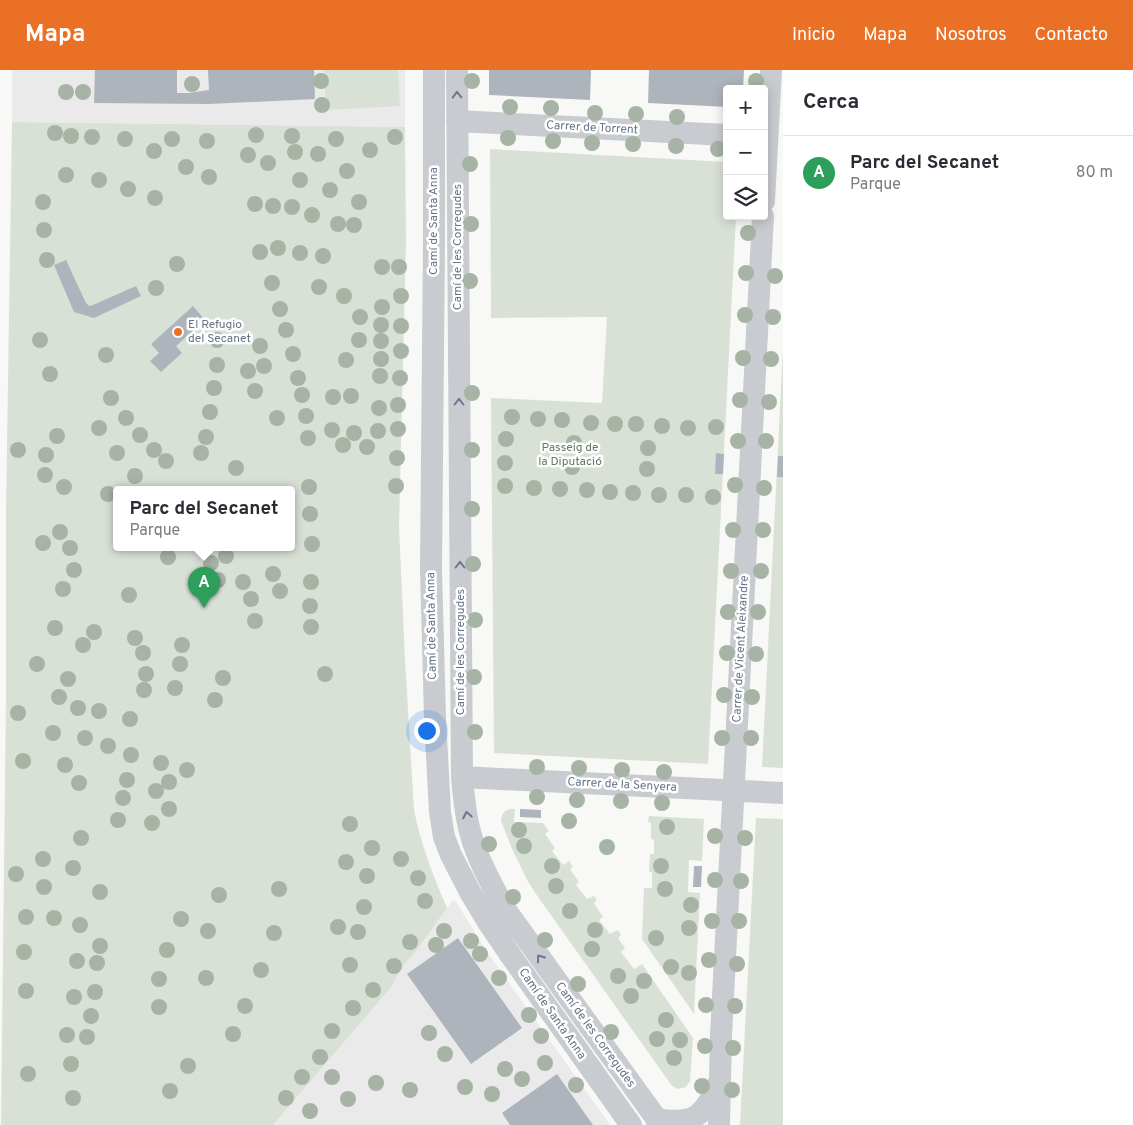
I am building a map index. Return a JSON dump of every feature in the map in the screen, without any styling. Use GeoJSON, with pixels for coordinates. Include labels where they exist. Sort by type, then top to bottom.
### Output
{"type":"FeatureCollection","features":[{"type":"Feature","properties":{"kind":"street","name":"Camí de Santa Anna"},"geometry":{"type":"LineString","coordinates":[[434,70],[431,598],[440,812],[444,837],[470,892],[488,922],[631,1125]]}},
{"type":"Feature","properties":{"kind":"street","name":"Camí de les Corregudes"},"geometry":{"type":"LineString","coordinates":[[457,70],[462,777],[466,813],[473,841],[486,874],[505,909],[658,1122]]}},
{"type":"Feature","properties":{"kind":"street"},"geometry":{"type":"LineString","coordinates":[[767,175],[772,138],[771,70]]}},
{"type":"Feature","properties":{"kind":"street","name":"Carrer de Torrent"},"geometry":{"type":"LineString","coordinates":[[457,121],[723,135]]}},
{"type":"Feature","properties":{"kind":"street","name":"Carrer de Vicent Aleixandre"},"geometry":{"type":"LineString","coordinates":[[719,1125],[719,1081],[764,220]]}},
{"type":"Feature","properties":{"kind":"street","name":"Carrer de la Senyera"},"geometry":{"type":"LineString","coordinates":[[462,777],[783,794]]}},
{"type":"Feature","properties":{"kind":"street","name":"Carrer de Vicent Aleixandre"},"geometry":{"type":"LineString","coordinates":[[658,1122],[687,1121],[697,1116],[706,1107],[719,1081]]}},
{"type":"Feature","properties":{"kind":"shaded area"},"geometry":{"type":"Polygon","coordinates":[[[12,70],[405,70],[405,127],[12,122],[12,70]]]}},
{"type":"Feature","properties":{"kind":"shaded area"},"geometry":{"type":"Polygon","coordinates":[[[455,900],[485,949],[610,1125],[273,1125],[393,985],[401,968],[417,950],[452,901],[455,900]]]}},
{"type":"Feature","properties":{"kind":"green space"},"geometry":{"type":"Polygon","coordinates":[[[324,70],[398,70],[400,106],[326,110],[324,70]]]}},
{"type":"Feature","properties":{"kind":"green space"},"geometry":{"type":"Polygon","coordinates":[[[12,122],[405,127],[406,242],[399,526],[405,660],[414,810],[428,860],[447,908],[417,950],[401,968],[393,985],[273,1125],[1,1125],[6,697],[6,509],[12,122]]]}},
{"type":"Feature","properties":{"kind":"green space","name":"Passeig de la Diputació"},"geometry":{"type":"Polygon","coordinates":[[[490,149],[723,162],[723,220],[736,220],[708,764],[494,753],[491,398],[602,403],[607,317],[491,318],[490,149]]]}},
{"type":"Feature","properties":{"kind":"green space"},"geometry":{"type":"Polygon","coordinates":[[[783,348],[783,768],[762,767],[783,348]]]}},
{"type":"Feature","properties":{"kind":"green space"},"geometry":{"type":"Polygon","coordinates":[[[515,809],[514,822],[543,823],[549,831],[545,834],[555,848],[552,851],[563,865],[569,861],[573,867],[570,869],[579,882],[576,885],[587,899],[594,896],[597,900],[594,903],[603,917],[599,920],[610,934],[618,930],[621,935],[618,938],[625,948],[621,952],[634,969],[642,964],[693,1038],[690,1081],[686,1087],[678,1089],[672,1086],[527,880],[501,821],[505,811],[515,809]]]}},
{"type":"Feature","properties":{"kind":"green space"},"geometry":{"type":"Polygon","coordinates":[[[649,816],[704,819],[702,861],[689,860],[688,892],[700,893],[694,1014],[642,939],[644,888],[652,888],[652,872],[649,872],[650,854],[654,854],[654,840],[651,839],[651,823],[648,822],[649,816]]]}},
{"type":"Feature","properties":{"kind":"green space"},"geometry":{"type":"Polygon","coordinates":[[[756,818],[783,819],[783,1125],[740,1125],[756,818]]]}},
{"type":"Feature","properties":{"kind":"building"},"geometry":{"type":"Polygon","coordinates":[[[95,70],[177,70],[177,93],[189,93],[209,90],[208,70],[314,70],[315,99],[209,104],[94,103],[95,70]]]}},
{"type":"Feature","properties":{"kind":"building"},"geometry":{"type":"Polygon","coordinates":[[[489,70],[591,70],[590,100],[489,95],[489,70]]]}},
{"type":"Feature","properties":{"kind":"building"},"geometry":{"type":"Polygon","coordinates":[[[649,70],[744,70],[743,85],[723,85],[723,107],[648,103],[649,70]]]}},
{"type":"Feature","properties":{"kind":"building"},"geometry":{"type":"Polygon","coordinates":[[[66,260],[89,306],[136,286],[141,296],[94,318],[74,312],[54,265],[66,260]]]}},
{"type":"Feature","properties":{"kind":"building","name":"El Refugio del Secanet"},"geometry":{"type":"Polygon","coordinates":[[[193,306],[205,320],[176,346],[182,353],[161,372],[150,361],[159,353],[151,344],[193,306]]]}},
{"type":"Feature","properties":{"kind":"building"},"geometry":{"type":"Polygon","coordinates":[[[716,453],[724,454],[723,474],[715,474],[716,453]]]}},
{"type":"Feature","properties":{"kind":"building"},"geometry":{"type":"Polygon","coordinates":[[[778,456],[783,456],[783,477],[777,477],[778,456]]]}},
{"type":"Feature","properties":{"kind":"building"},"geometry":{"type":"Polygon","coordinates":[[[520,809],[541,810],[541,818],[520,817],[520,809]]]}},
{"type":"Feature","properties":{"kind":"building"},"geometry":{"type":"Polygon","coordinates":[[[694,866],[702,866],[701,887],[693,887],[694,866]]]}},
{"type":"Feature","properties":{"kind":"building"},"geometry":{"type":"Polygon","coordinates":[[[458,938],[522,1028],[471,1064],[407,974],[458,938]]]}},
{"type":"Feature","properties":{"kind":"building"},"geometry":{"type":"Polygon","coordinates":[[[557,1074],[593,1125],[510,1125],[502,1113],[557,1074]]]}},
{"type":"Feature","properties":{"kind":"place","name":"El Refugio del Secanet"},"geometry":{"type":"Point","coordinates":[178,332]}},
{"type":"Feature","properties":{"kind":"place","name":"Parc del Secanet"},"geometry":{"type":"Point","coordinates":[204,608]}}]}
